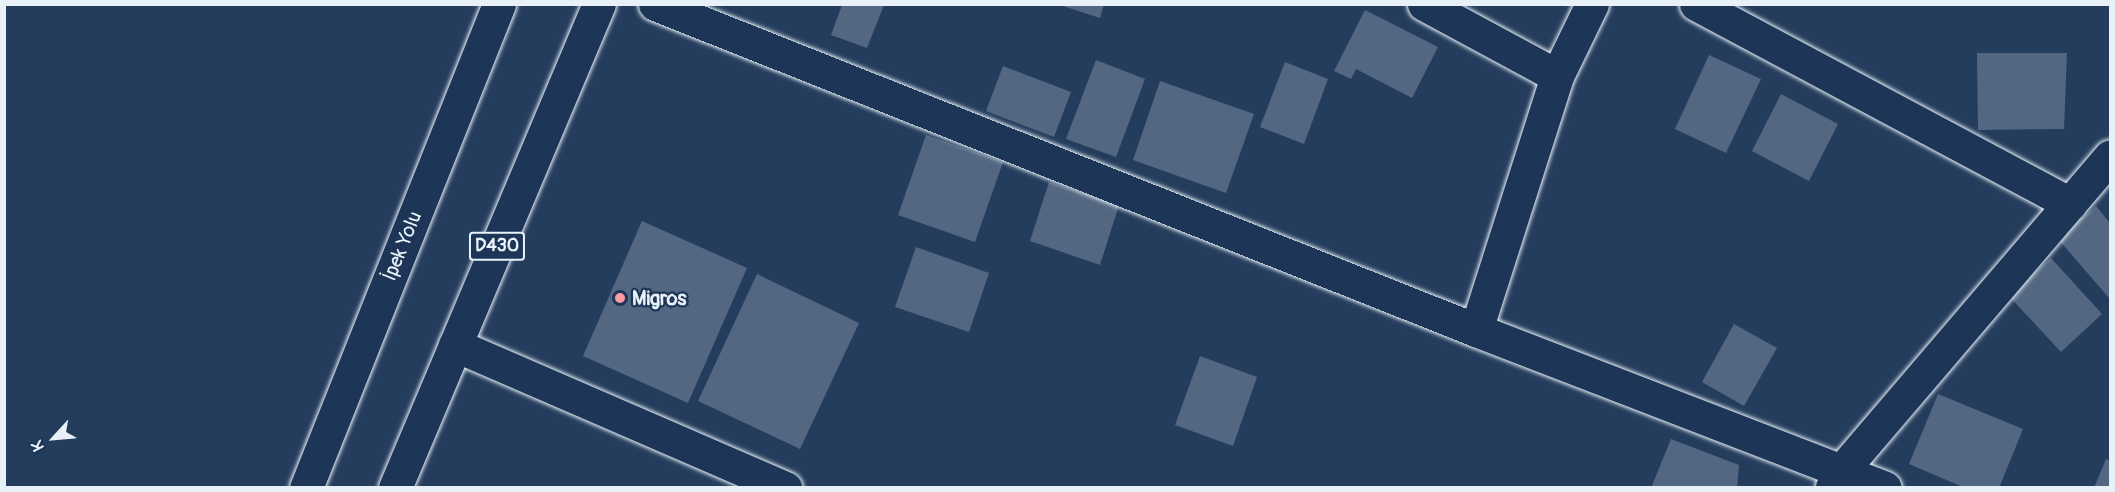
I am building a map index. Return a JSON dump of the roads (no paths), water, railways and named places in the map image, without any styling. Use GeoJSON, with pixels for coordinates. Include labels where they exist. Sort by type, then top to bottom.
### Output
{"type":"FeatureCollection","features":[{"type":"Feature","properties":{"kind":"main road","name":"İpek Yolu"},"geometry":{"type":"LineString","coordinates":[[306,488],[499,4]]}},
{"type":"Feature","properties":{"kind":"main road","name":"D430"},"geometry":{"type":"LineString","coordinates":[[395,488],[599,4]]}},
{"type":"Feature","properties":{"kind":"main road"},"geometry":{"type":"LineString","coordinates":[[655,4],[1476,330],[1838,478],[1885,488]]}},
{"type":"Feature","properties":{"kind":"main road"},"geometry":{"type":"LineString","coordinates":[[1424,4],[1557,76]]}},
{"type":"Feature","properties":{"kind":"main road"},"geometry":{"type":"LineString","coordinates":[[1476,330],[1557,76],[1593,4]]}},
{"type":"Feature","properties":{"kind":"main road"},"geometry":{"type":"LineString","coordinates":[[1696,4],[2070,204]]}},
{"type":"Feature","properties":{"kind":"main road"},"geometry":{"type":"LineString","coordinates":[[1838,478],[2110,156]]}},
{"type":"Feature","properties":{"kind":"main road"},"geometry":{"type":"LineString","coordinates":[[455,345],[785,488]]}},
{"type":"Feature","properties":{"kind":"place","name":"Migros"},"geometry":{"type":"Point","coordinates":[620,298]}}]}
